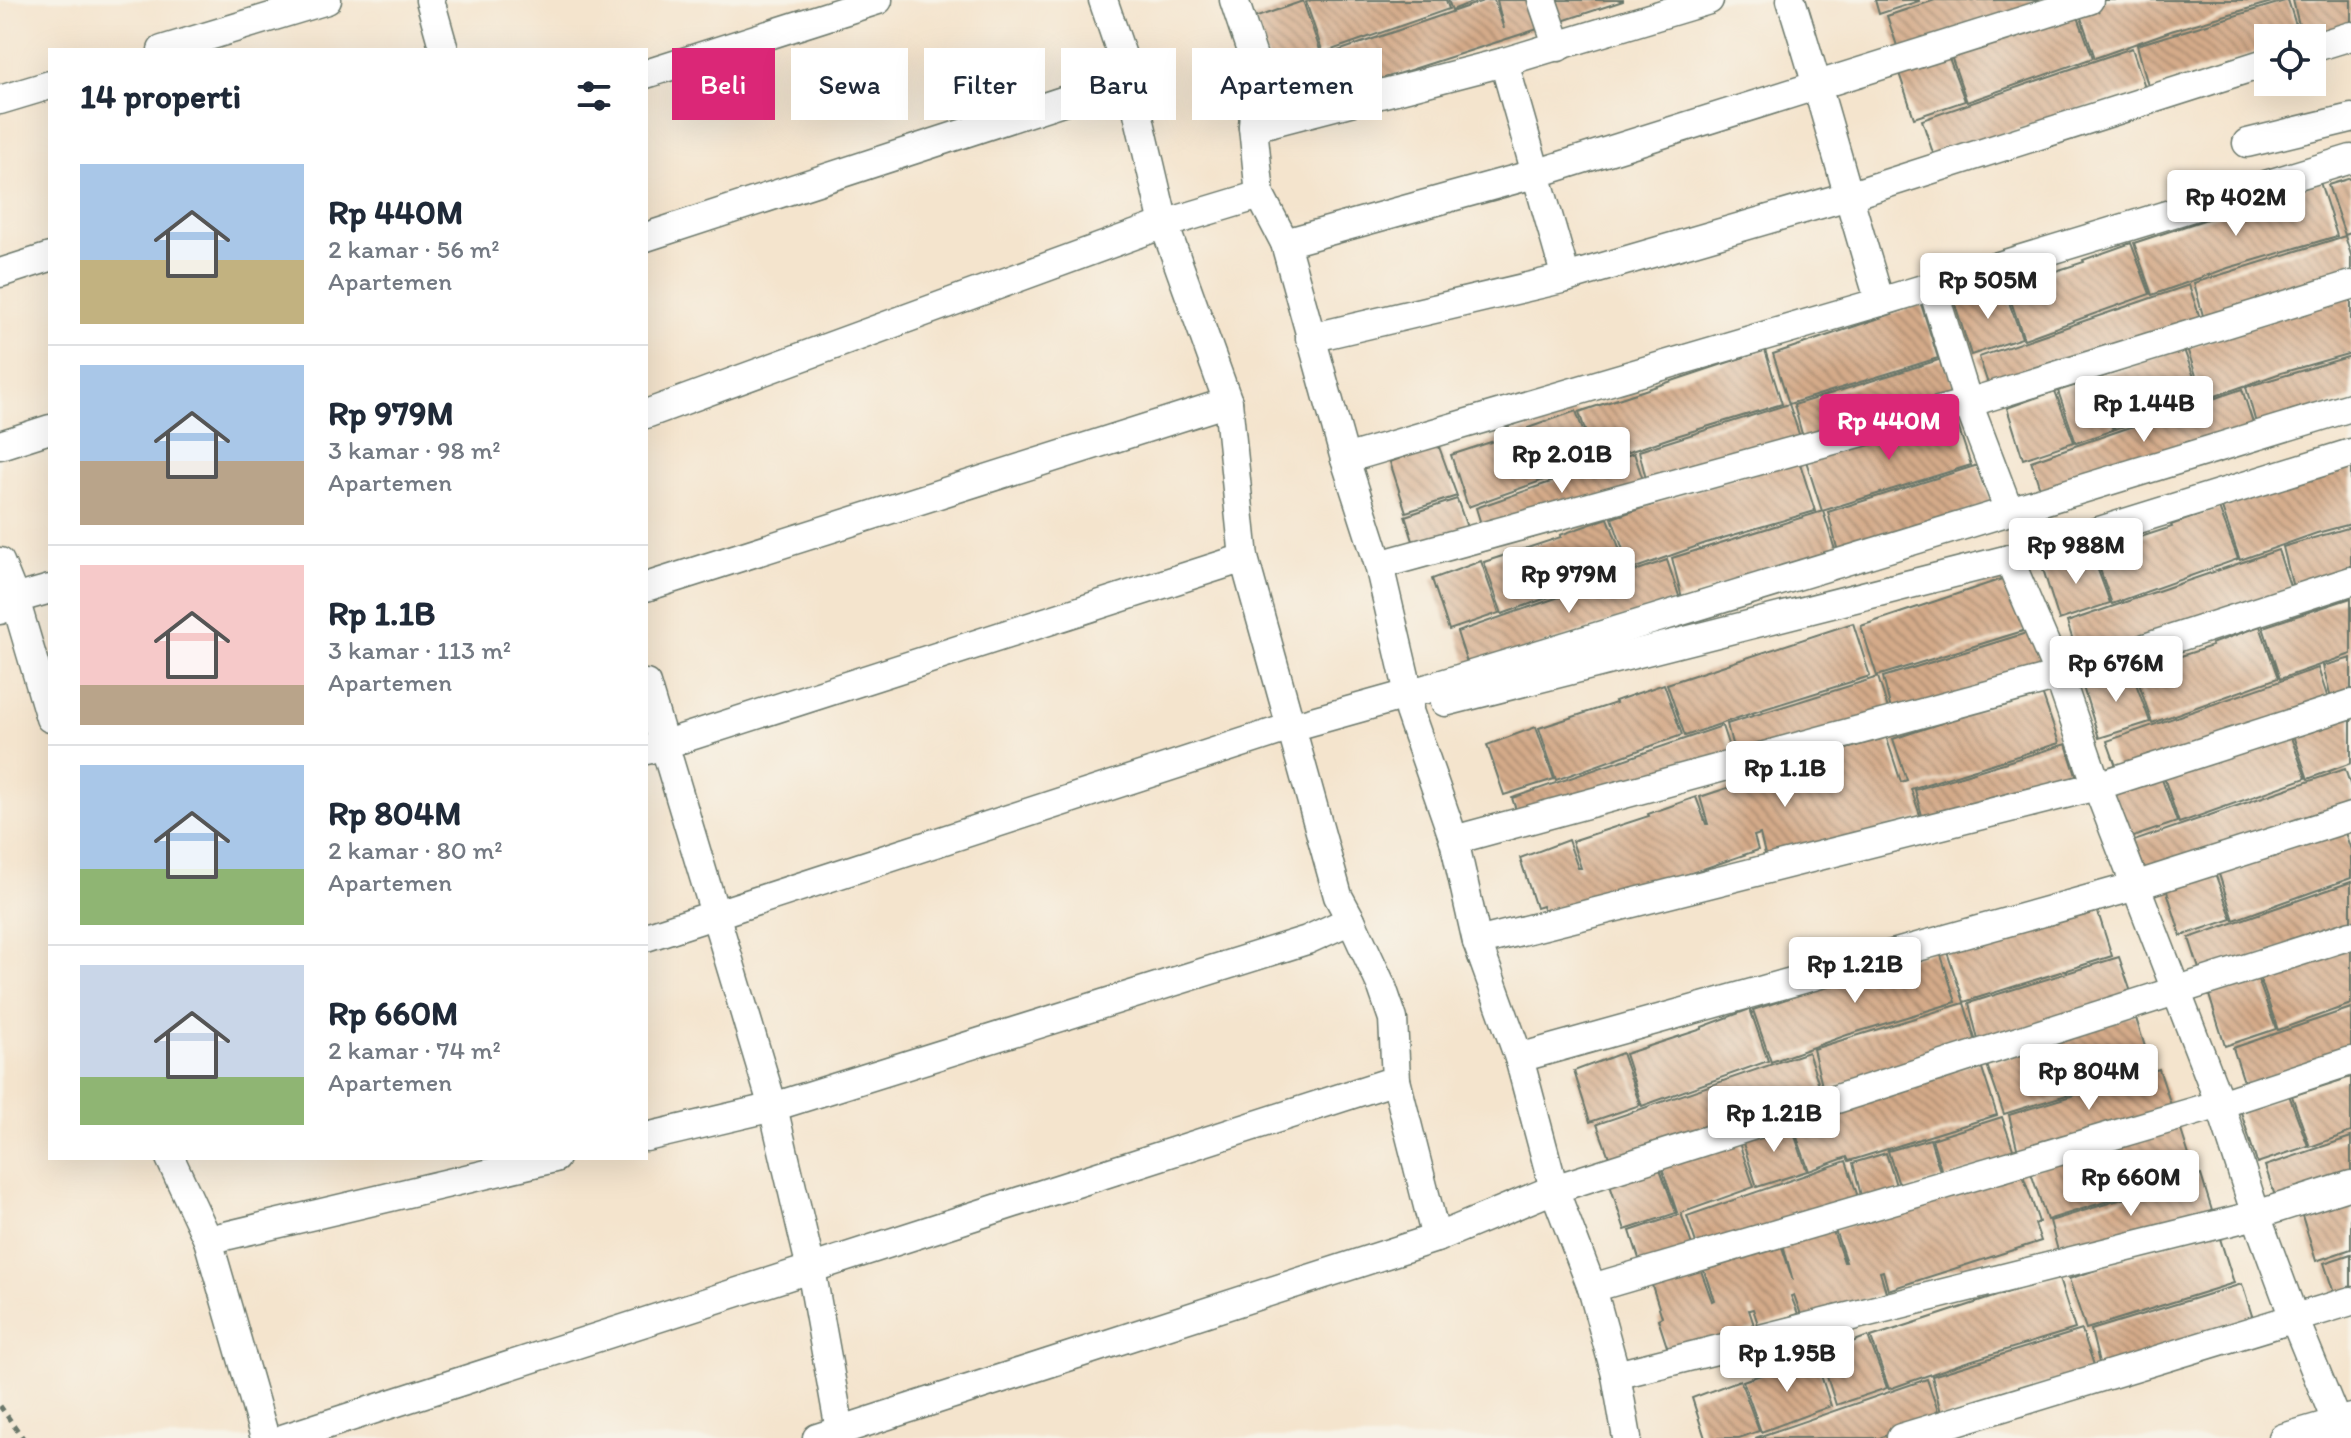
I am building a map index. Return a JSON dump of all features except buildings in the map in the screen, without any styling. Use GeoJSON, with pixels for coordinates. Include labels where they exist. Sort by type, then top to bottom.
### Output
{"type":"FeatureCollection","features":[{"type":"Feature","properties":{"kind":"street"},"geometry":{"type":"LineString","coordinates":[[169,48],[327,0]]}},
{"type":"Feature","properties":{"kind":"street"},"geometry":{"type":"LineString","coordinates":[[430,0],[443,48]]}},
{"type":"Feature","properties":{"kind":"street"},"geometry":{"type":"LineString","coordinates":[[648,73],[878,0]]}},
{"type":"Feature","properties":{"kind":"street"},"geometry":{"type":"LineString","coordinates":[[1103,0],[1119,48]]}},
{"type":"Feature","properties":{"kind":"street"},"geometry":{"type":"LineString","coordinates":[[1236,0],[1257,69],[1253,127],[1260,195],[1285,243],[1345,459],[1379,565],[1409,702],[1454,840],[1477,942],[1519,1058],[1554,1189],[1592,1288],[1616,1375],[1627,1438]]}},
{"type":"Feature","properties":{"kind":"street"},"geometry":{"type":"LineString","coordinates":[[1542,0],[1558,47]]}},
{"type":"Feature","properties":{"kind":"street"},"geometry":{"type":"LineString","coordinates":[[1253,127],[1558,47],[1709,0]]}},
{"type":"Feature","properties":{"kind":"street"},"geometry":{"type":"LineString","coordinates":[[1791,0],[1880,302]]}},
{"type":"Feature","properties":{"kind":"street"},"geometry":{"type":"LineString","coordinates":[[1285,243],[1538,173],[2089,0]]}},
{"type":"Feature","properties":{"kind":"street"},"geometry":{"type":"LineString","coordinates":[[2326,44],[2351,36]]}},
{"type":"Feature","properties":{"kind":"street"},"geometry":{"type":"LineString","coordinates":[[1504,62],[1566,278]]}},
{"type":"Feature","properties":{"kind":"street"},"geometry":{"type":"LineString","coordinates":[[1310,338],[1566,278],[1848,196],[2254,66]]}},
{"type":"Feature","properties":{"kind":"street"},"geometry":{"type":"LineString","coordinates":[[0,100],[48,86]]}},
{"type":"Feature","properties":{"kind":"street"},"geometry":{"type":"LineString","coordinates":[[648,236],[1061,102]]}},
{"type":"Feature","properties":{"kind":"street"},"geometry":{"type":"LineString","coordinates":[[2247,143],[2351,118]]}},
{"type":"Feature","properties":{"kind":"street"},"geometry":{"type":"LineString","coordinates":[[1140,120],[1164,224],[1228,402],[1244,558],[1338,896],[1391,1011],[1396,1080],[1436,1238]]}},
{"type":"Feature","properties":{"kind":"street"},"geometry":{"type":"LineString","coordinates":[[1345,459],[1880,302],[2351,159]]}},
{"type":"Feature","properties":{"kind":"street"},"geometry":{"type":"LineString","coordinates":[[648,413],[1164,224],[1260,195]]}},
{"type":"Feature","properties":{"kind":"street"},"geometry":{"type":"LineString","coordinates":[[0,273],[48,258]]}},
{"type":"Feature","properties":{"kind":"street"},"geometry":{"type":"LineString","coordinates":[[1379,565],[1968,403],[2351,285]]}},
{"type":"Feature","properties":{"kind":"street"},"geometry":{"type":"LineString","coordinates":[[1932,286],[1968,403],[2009,511]]}},
{"type":"Feature","properties":{"kind":"street"},"geometry":{"type":"LineString","coordinates":[[648,586],[1228,402]]}},
{"type":"Feature","properties":{"kind":"street"},"geometry":{"type":"LineString","coordinates":[[1409,702],[2009,511],[2351,407]]}},
{"type":"Feature","properties":{"kind":"street"},"geometry":{"type":"LineString","coordinates":[[0,445],[48,430]]}},
{"type":"Feature","properties":{"kind":"street"},"geometry":{"type":"LineString","coordinates":[[648,936],[1291,727],[1409,702],[2009,559],[2351,453]]}},
{"type":"Feature","properties":{"kind":"street"},"geometry":{"type":"LineString","coordinates":[[655,747],[1244,558]]}},
{"type":"Feature","properties":{"kind":"street"},"geometry":{"type":"LineString","coordinates":[[2009,559],[2059,676],[2097,786],[2220,1104],[2294,1318],[2344,1426],[2283,1438]]}},
{"type":"Feature","properties":{"kind":"street"},"geometry":{"type":"LineString","coordinates":[[0,562],[8,604],[48,713]]}},
{"type":"Feature","properties":{"kind":"street"},"geometry":{"type":"LineString","coordinates":[[1454,840],[2059,676],[2351,581]]}},
{"type":"Feature","properties":{"kind":"street"},"geometry":{"type":"LineString","coordinates":[[8,604],[48,590]]}},
{"type":"Feature","properties":{"kind":"street"},"geometry":{"type":"LineString","coordinates":[[648,698],[655,747],[716,915],[773,1107],[811,1269],[828,1434],[1436,1238],[1554,1189],[2351,935]]}},
{"type":"Feature","properties":{"kind":"street"},"geometry":{"type":"LineString","coordinates":[[1477,942],[2097,786],[2351,704]]}},
{"type":"Feature","properties":{"kind":"street"},"geometry":{"type":"LineString","coordinates":[[1519,1058],[2137,884],[2351,817]]}},
{"type":"Feature","properties":{"kind":"street"},"geometry":{"type":"LineString","coordinates":[[648,1137],[773,1107],[1307,940],[1351,920]]}},
{"type":"Feature","properties":{"kind":"street"},"geometry":{"type":"LineString","coordinates":[[1592,1288],[2220,1104],[2351,1061]]}},
{"type":"Feature","properties":{"kind":"street"},"geometry":{"type":"LineString","coordinates":[[285,1438],[1396,1080]]}},
{"type":"Feature","properties":{"kind":"street"},"geometry":{"type":"LineString","coordinates":[[171,1160],[208,1240],[265,1438]]}},
{"type":"Feature","properties":{"kind":"street"},"geometry":{"type":"LineString","coordinates":[[208,1240],[547,1160]]}},
{"type":"Feature","properties":{"kind":"street"},"geometry":{"type":"LineString","coordinates":[[1616,1375],[2256,1215],[2351,1185]]}},
{"type":"Feature","properties":{"kind":"street"},"geometry":{"type":"LineString","coordinates":[[1901,1438],[2351,1301]]}},
{"type":"Feature","properties":{"kind":"path"},"geometry":{"type":"LineString","coordinates":[[0,1406],[23,1438]]}}]}
